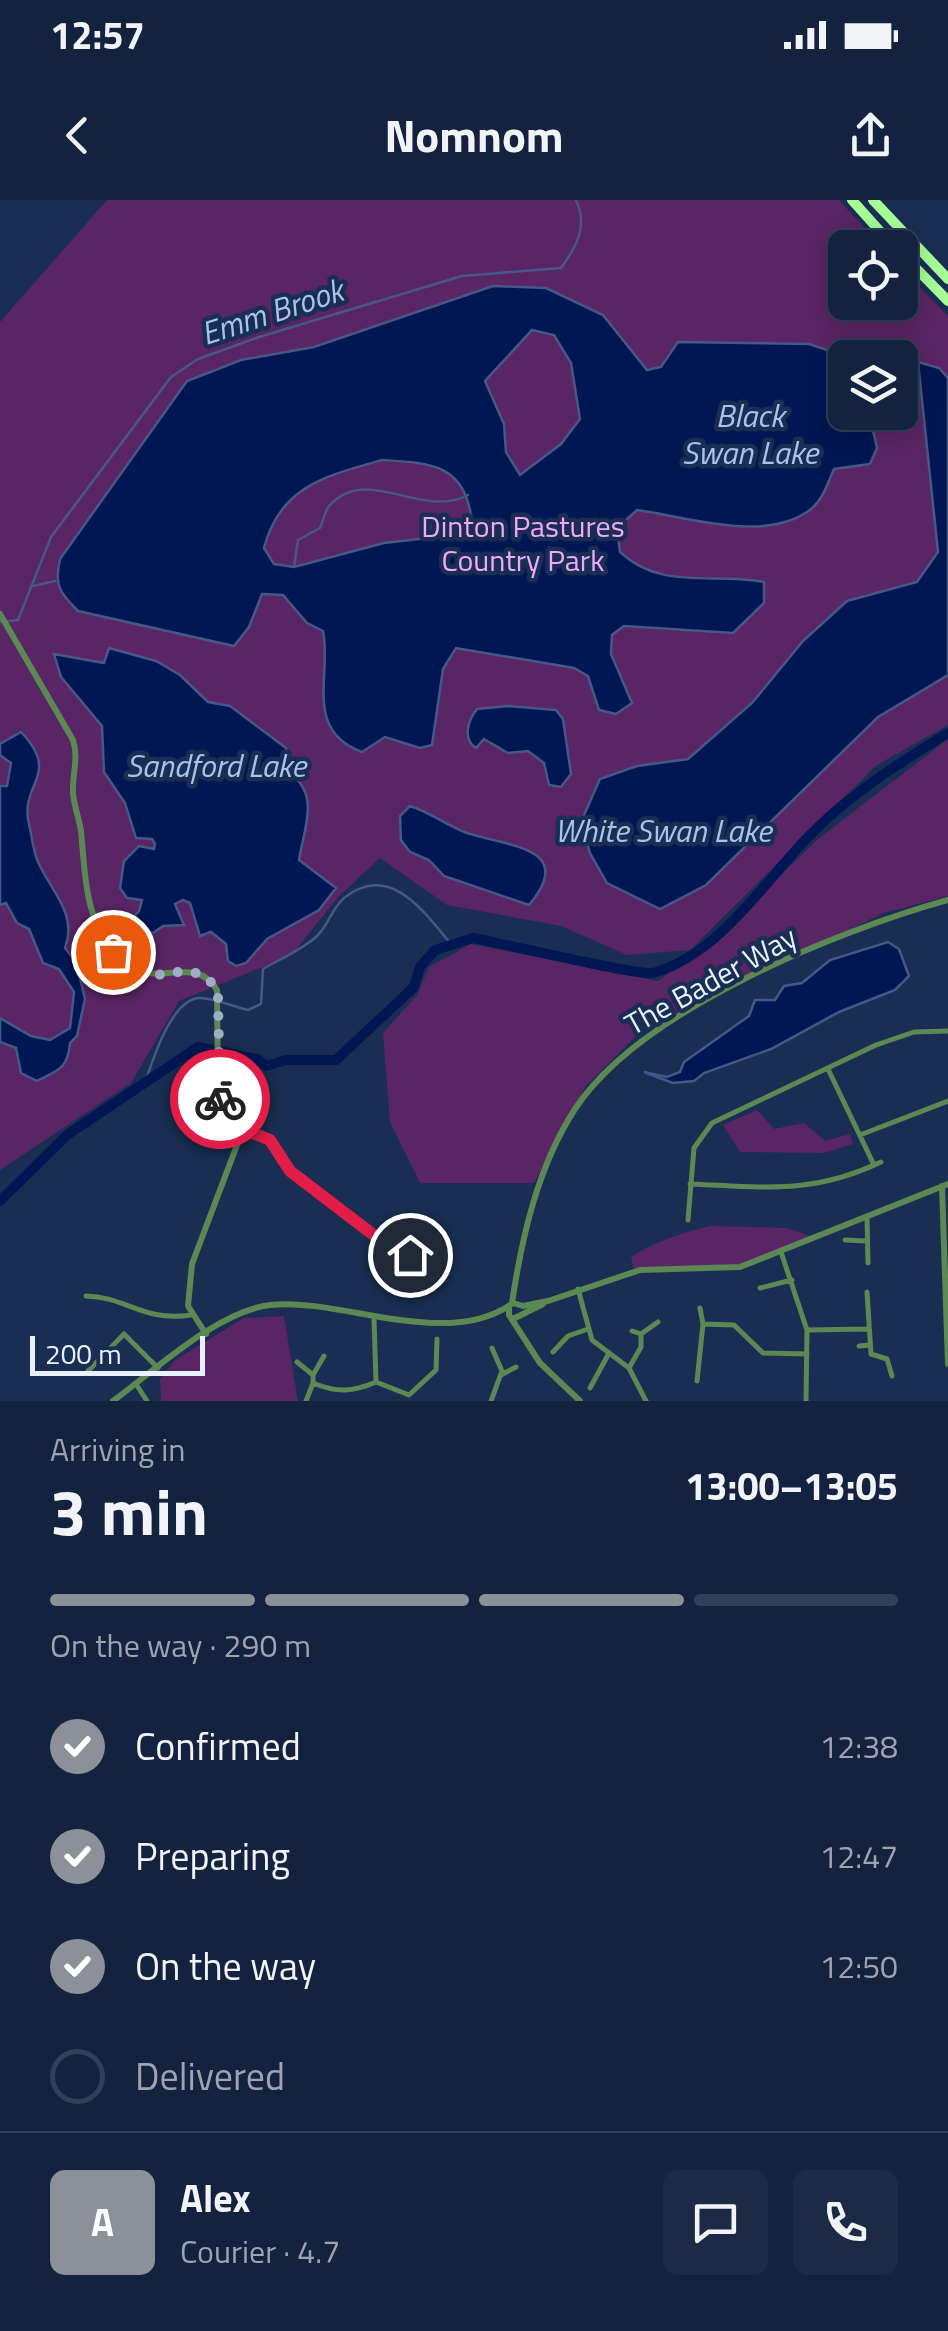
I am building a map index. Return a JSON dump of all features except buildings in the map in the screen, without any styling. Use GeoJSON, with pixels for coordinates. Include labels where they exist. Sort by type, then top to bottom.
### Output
{"type":"FeatureCollection","features":[{"type":"Feature","properties":{"kind":"highway"},"geometry":{"type":"LineString","coordinates":[[852,200],[880,230]]}},
{"type":"Feature","properties":{"kind":"highway"},"geometry":{"type":"LineString","coordinates":[[873,200],[948,279]]}},
{"type":"Feature","properties":{"kind":"highway"},"geometry":{"type":"LineString","coordinates":[[918,270],[948,300]]}},
{"type":"Feature","properties":{"kind":"street"},"geometry":{"type":"LineString","coordinates":[[0,614],[77,752],[72,788],[84,886],[102,937],[113,952],[145,974],[194,972],[210,980],[218,994],[218,1095],[241,1128],[270,1140],[290,1171],[388,1246],[410,1255]]}},
{"type":"Feature","properties":{"kind":"street","name":"The Bader Way"},"geometry":{"type":"LineString","coordinates":[[580,1401],[540,1363],[516,1311],[517,1282],[539,1184],[563,1130],[588,1092],[629,1052],[695,1009],[798,956],[898,914],[948,900]]}},
{"type":"Feature","properties":{"kind":"street"},"geometry":{"type":"LineString","coordinates":[[688,1220],[694,1148],[712,1123],[895,1038],[948,1031]]}},
{"type":"Feature","properties":{"kind":"street"},"geometry":{"type":"LineString","coordinates":[[690,1184],[812,1187],[844,1180],[878,1164],[828,1068]]}},
{"type":"Feature","properties":{"kind":"street"},"geometry":{"type":"LineString","coordinates":[[860,1135],[948,1101]]}},
{"type":"Feature","properties":{"kind":"street"},"geometry":{"type":"LineString","coordinates":[[206,1334],[191,1315],[188,1293],[197,1243],[231,1169],[241,1128]]}},
{"type":"Feature","properties":{"kind":"street"},"geometry":{"type":"LineString","coordinates":[[113,1401],[236,1315],[268,1305],[295,1304],[374,1319],[446,1321],[516,1311],[640,1270],[729,1270],[945,1185],[948,1364]]}},
{"type":"Feature","properties":{"kind":"street"},"geometry":{"type":"LineString","coordinates":[[867,1218],[868,1263]]}},
{"type":"Feature","properties":{"kind":"street"},"geometry":{"type":"LineString","coordinates":[[845,1240],[867,1241]]}},
{"type":"Feature","properties":{"kind":"street"},"geometry":{"type":"LineString","coordinates":[[781,1252],[807,1330],[806,1401]]}},
{"type":"Feature","properties":{"kind":"street"},"geometry":{"type":"LineString","coordinates":[[760,1288],[792,1280]]}},
{"type":"Feature","properties":{"kind":"street"},"geometry":{"type":"LineString","coordinates":[[578,1289],[588,1330],[608,1355],[628,1368],[646,1401]]}},
{"type":"Feature","properties":{"kind":"street"},"geometry":{"type":"LineString","coordinates":[[867,1292],[871,1354],[887,1359],[892,1376]]}},
{"type":"Feature","properties":{"kind":"street"},"geometry":{"type":"LineString","coordinates":[[86,1296],[105,1296],[140,1314],[164,1319],[191,1315]]}},
{"type":"Feature","properties":{"kind":"street"},"geometry":{"type":"LineString","coordinates":[[697,1381],[703,1324],[700,1308]]}},
{"type":"Feature","properties":{"kind":"street"},"geometry":{"type":"LineString","coordinates":[[374,1319],[376,1382]]}},
{"type":"Feature","properties":{"kind":"street"},"geometry":{"type":"LineString","coordinates":[[641,1334],[658,1322]]}},
{"type":"Feature","properties":{"kind":"street"},"geometry":{"type":"LineString","coordinates":[[703,1324],[734,1325],[764,1353],[807,1354]]}},
{"type":"Feature","properties":{"kind":"street"},"geometry":{"type":"LineString","coordinates":[[553,1352],[556,1342],[588,1330]]}},
{"type":"Feature","properties":{"kind":"street"},"geometry":{"type":"LineString","coordinates":[[807,1330],[869,1330]]}},
{"type":"Feature","properties":{"kind":"street"},"geometry":{"type":"LineString","coordinates":[[632,1331],[641,1334]]}},
{"type":"Feature","properties":{"kind":"street"},"geometry":{"type":"LineString","coordinates":[[93,1369],[124,1334],[158,1368]]}},
{"type":"Feature","properties":{"kind":"street"},"geometry":{"type":"LineString","coordinates":[[628,1368],[641,1347],[641,1334]]}},
{"type":"Feature","properties":{"kind":"street"},"geometry":{"type":"LineString","coordinates":[[376,1382],[408,1398],[428,1381],[437,1339]]}},
{"type":"Feature","properties":{"kind":"street"},"geometry":{"type":"LineString","coordinates":[[859,1346],[870,1344]]}},
{"type":"Feature","properties":{"kind":"street"},"geometry":{"type":"LineString","coordinates":[[491,1401],[502,1373],[492,1348]]}},
{"type":"Feature","properties":{"kind":"street"},"geometry":{"type":"LineString","coordinates":[[590,1388],[608,1355]]}},
{"type":"Feature","properties":{"kind":"street"},"geometry":{"type":"LineString","coordinates":[[306,1401],[324,1356]]}},
{"type":"Feature","properties":{"kind":"street"},"geometry":{"type":"LineString","coordinates":[[297,1362],[313,1379],[353,1392],[376,1382]]}},
{"type":"Feature","properties":{"kind":"street"},"geometry":{"type":"LineString","coordinates":[[493,1370],[502,1373],[516,1367]]}},
{"type":"Feature","properties":{"kind":"street"},"geometry":{"type":"LineString","coordinates":[[697,1371],[705,1370]]}},
{"type":"Feature","properties":{"kind":"street"},"geometry":{"type":"LineString","coordinates":[[136,1384],[147,1401]]}},
{"type":"Feature","properties":{"kind":"green space","name":"Dinton Pastures Country Park"},"geometry":{"type":"Polygon","coordinates":[[[107,200],[839,200],[866,230],[828,230],[828,320],[918,320],[918,285],[948,316],[948,725],[877,765],[690,950],[627,955],[561,926],[447,905],[380,858],[338,897],[292,955],[179,1001],[131,1083],[0,1170],[0,322],[107,200]]]}},
{"type":"Feature","properties":{"kind":"green space"},"geometry":{"type":"Polygon","coordinates":[[[948,739],[948,896],[884,913],[645,1027],[586,1086],[534,1183],[420,1183],[390,1122],[383,1033],[417,995],[429,967],[471,944],[658,981],[724,930],[818,839],[948,739]]]}},
{"type":"Feature","properties":{"kind":"green space"},"geometry":{"type":"Polygon","coordinates":[[[757,1110],[774,1129],[804,1123],[825,1141],[850,1134],[853,1144],[823,1153],[740,1152],[723,1125],[757,1110]]]}},
{"type":"Feature","properties":{"kind":"green space"},"geometry":{"type":"Polygon","coordinates":[[[710,1226],[787,1228],[813,1237],[745,1264],[634,1269],[631,1257],[640,1251],[710,1226]]]}},
{"type":"Feature","properties":{"kind":"green space"},"geometry":{"type":"Polygon","coordinates":[[[284,1316],[298,1401],[161,1401],[160,1379],[175,1360],[244,1318],[284,1316]]]}},
{"type":"Feature","properties":{"kind":"water","name":"Black Swan Lake"},"geometry":{"type":"Polygon","coordinates":[[[493,286],[546,288],[603,315],[647,370],[661,367],[678,342],[809,344],[828,350],[828,430],[873,430],[877,448],[870,464],[834,469],[819,501],[793,519],[750,527],[637,510],[617,528],[620,552],[636,564],[671,576],[764,582],[764,603],[733,633],[624,626],[612,635],[611,654],[632,703],[616,714],[599,710],[588,676],[574,668],[456,648],[443,669],[432,745],[420,748],[385,737],[362,752],[332,730],[326,716],[323,631],[307,623],[283,595],[262,594],[249,627],[234,646],[78,611],[58,582],[60,559],[187,381],[241,360],[314,347],[493,286]],[[532,330],[485,381],[504,424],[506,452],[520,475],[561,444],[580,419],[571,363],[554,335],[532,330]],[[382,460],[308,487],[281,510],[271,527],[264,548],[274,564],[294,567],[384,543],[462,534],[472,521],[462,488],[443,470],[382,460]]]}},
{"type":"Feature","properties":{"kind":"water","name":"White Swan Lake"},"geometry":{"type":"Polygon","coordinates":[[[918,362],[939,368],[948,378],[948,675],[878,717],[706,885],[660,909],[607,883],[590,853],[581,822],[600,779],[637,766],[688,759],[752,703],[803,641],[847,601],[917,582],[938,552],[918,362]]]}},
{"type":"Feature","properties":{"kind":"water","name":"Sandford Lake"},"geometry":{"type":"Polygon","coordinates":[[[109,648],[156,661],[180,675],[208,702],[230,706],[286,748],[291,774],[300,783],[308,802],[299,860],[336,888],[319,910],[267,939],[246,963],[236,966],[228,961],[226,944],[211,932],[200,936],[190,903],[183,900],[175,904],[184,925],[163,926],[153,933],[127,925],[139,911],[142,900],[127,898],[120,888],[124,861],[139,846],[154,849],[155,844],[152,839],[136,838],[125,803],[104,772],[102,726],[61,677],[54,654],[104,663],[109,648]]]}},
{"type":"Feature","properties":{"kind":"water"},"geometry":{"type":"Polygon","coordinates":[[[508,706],[556,710],[563,719],[571,774],[561,787],[549,785],[544,763],[528,751],[508,753],[484,739],[476,748],[469,740],[468,729],[477,709],[508,706]]]}},
{"type":"Feature","properties":{"kind":"water"},"geometry":{"type":"Polygon","coordinates":[[[21,732],[38,759],[37,779],[27,810],[34,848],[66,913],[65,948],[76,962],[85,999],[77,1036],[70,1043],[64,1063],[37,1081],[21,1073],[16,1048],[0,1042],[0,1018],[31,1036],[50,1040],[70,1028],[74,992],[59,969],[43,963],[29,929],[17,923],[6,903],[0,905],[0,786],[7,786],[11,763],[0,755],[0,744],[21,732]]]}},
{"type":"Feature","properties":{"kind":"water"},"geometry":{"type":"Polygon","coordinates":[[[410,806],[467,833],[517,846],[541,860],[545,871],[542,886],[529,905],[444,876],[429,860],[410,852],[401,840],[400,816],[410,806]]]}},
{"type":"Feature","properties":{"kind":"water"},"geometry":{"type":"Polygon","coordinates":[[[888,942],[899,949],[909,976],[895,990],[839,1012],[771,1049],[704,1073],[694,1081],[673,1083],[644,1072],[667,1077],[680,1072],[684,1062],[749,1016],[755,1000],[775,1000],[784,986],[802,983],[830,960],[888,942]]]}},
{"type":"Feature","properties":{"kind":"waterway","name":"Emm Brook"},"geometry":{"type":"LineString","coordinates":[[0,622],[18,620],[51,537],[171,377],[198,359],[259,337],[462,276],[561,268],[581,227],[576,200]]}},
{"type":"Feature","properties":{"kind":"waterway"},"geometry":{"type":"LineString","coordinates":[[294,567],[298,540],[320,528],[329,506],[344,494],[378,490],[432,501],[468,495]]}},
{"type":"Feature","properties":{"kind":"waterway"},"geometry":{"type":"LineString","coordinates":[[33,586],[55,581]]}},
{"type":"Feature","properties":{"kind":"waterway"},"geometry":{"type":"LineString","coordinates":[[0,1201],[67,1135],[198,1047],[257,1059],[266,1066],[286,1060],[336,1060],[414,987],[420,967],[435,950],[473,938],[642,973],[676,964],[719,935],[839,808],[948,733]]}},
{"type":"Feature","properties":{"kind":"waterway"},"geometry":{"type":"LineString","coordinates":[[147,1077],[166,1030],[181,1007],[200,998],[248,1010],[261,1004],[263,969],[311,941],[340,902],[360,888],[376,885],[404,895],[450,943]]}},
{"type":"Feature","properties":{"kind":"way so far"},"geometry":{"type":"LineString","coordinates":[[113,952],[150,976],[181,970],[205,976],[214,984],[218,994],[220,1099]]}},
{"type":"Feature","properties":{"kind":"route"},"geometry":{"type":"LineString","coordinates":[[220,1099],[241,1128],[270,1140],[290,1171],[388,1246],[410,1255]]}}]}
